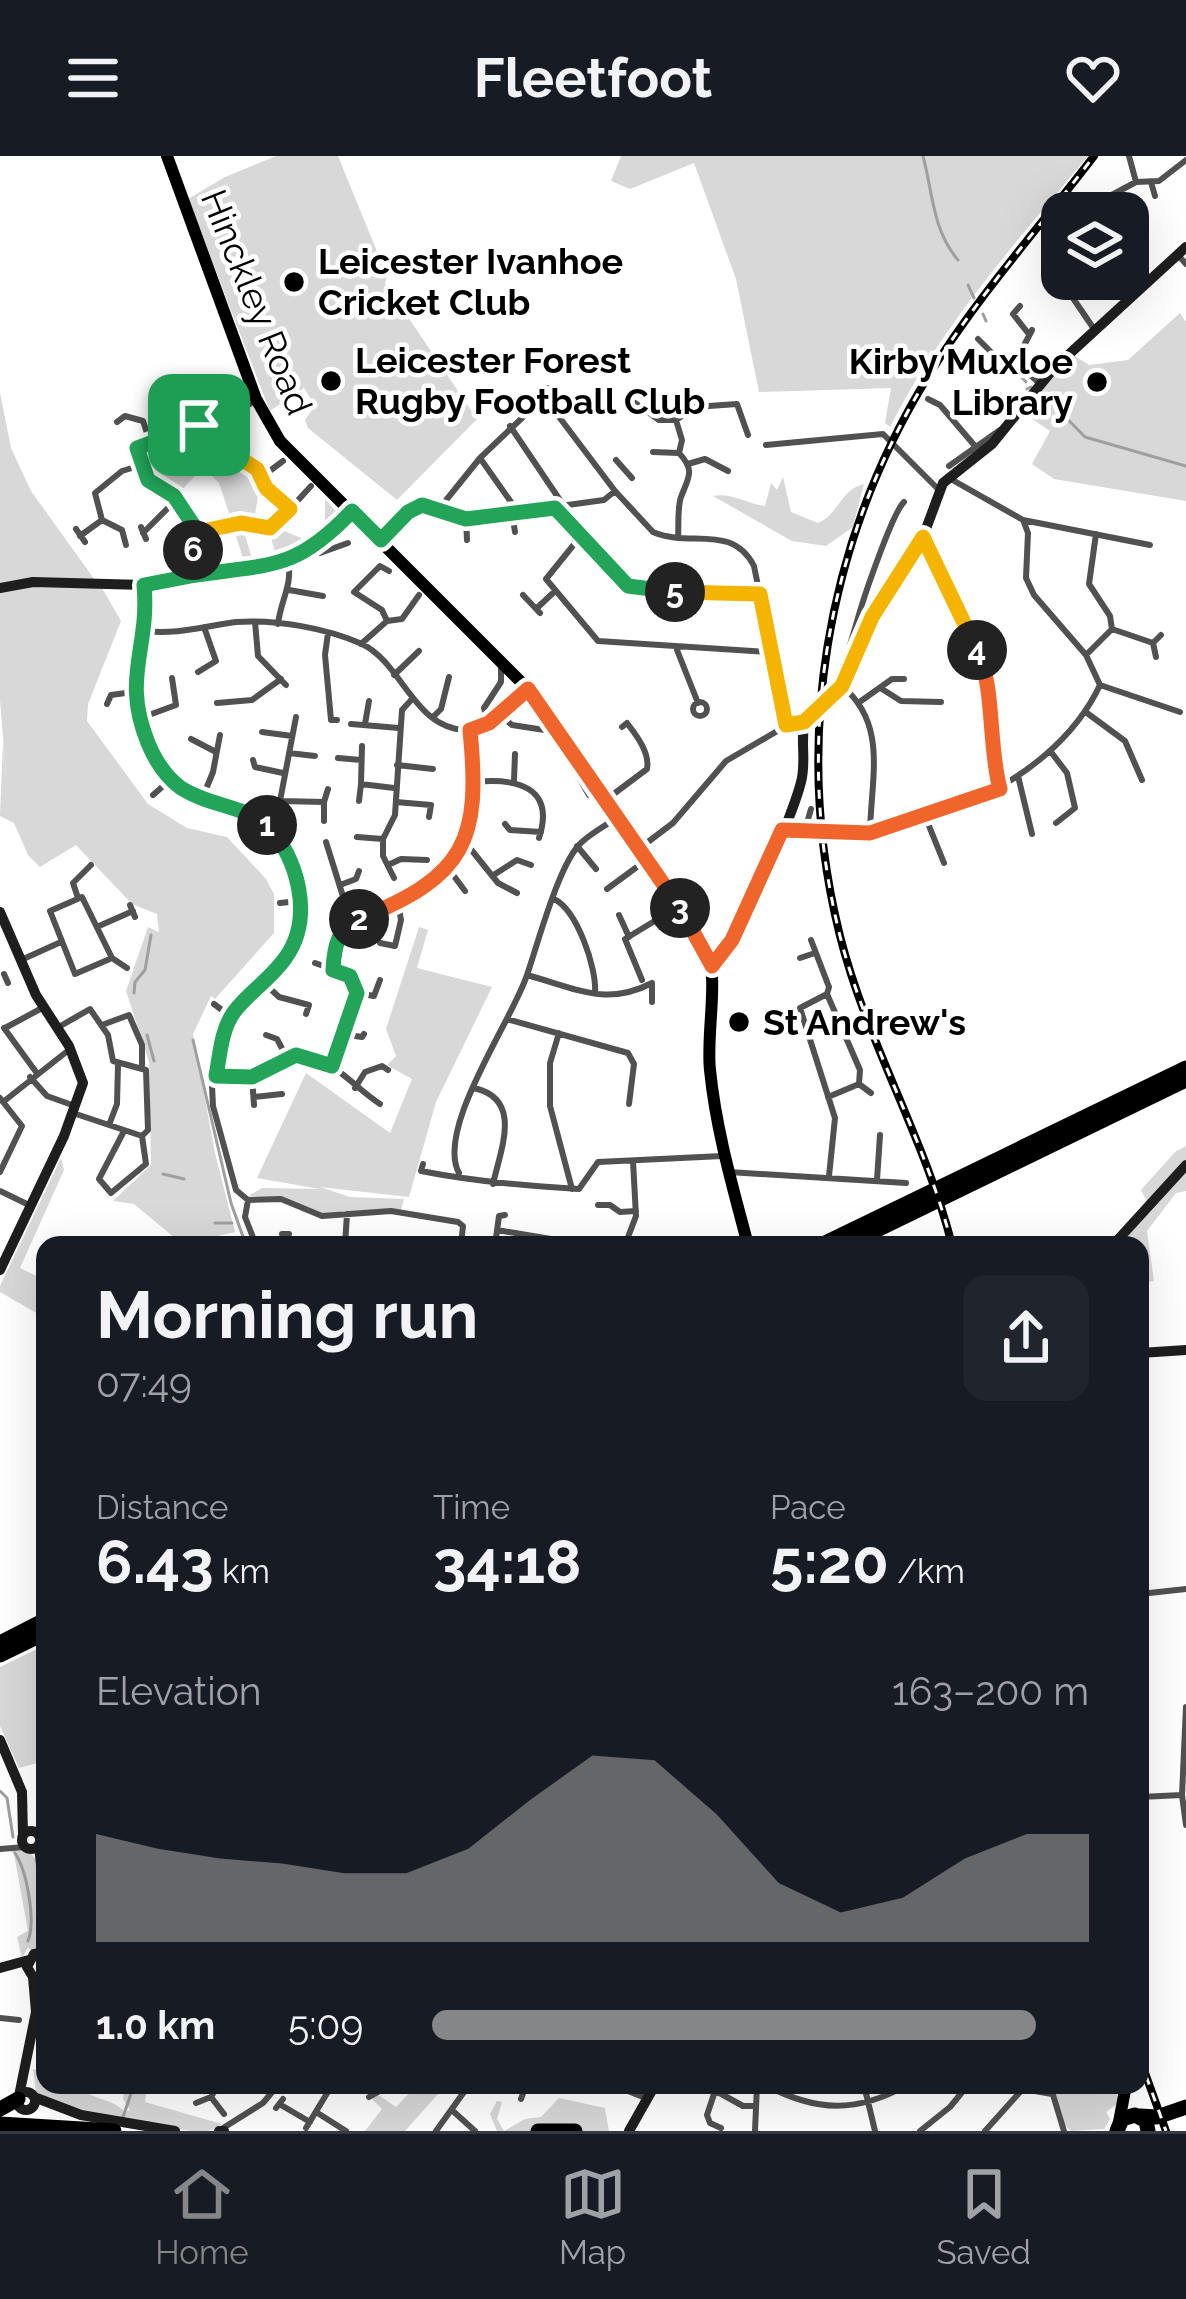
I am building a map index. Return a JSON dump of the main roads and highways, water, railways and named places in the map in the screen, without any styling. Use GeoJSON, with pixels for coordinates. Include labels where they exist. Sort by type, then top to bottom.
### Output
{"type":"FeatureCollection","features":[{"type":"Feature","properties":{"kind":"highway"},"geometry":{"type":"LineString","coordinates":[[841,1236],[938,1194],[1186,1068]]}},
{"type":"Feature","properties":{"kind":"highway"},"geometry":{"type":"LineString","coordinates":[[1036,1146],[1186,1080]]}},
{"type":"Feature","properties":{"kind":"highway"},"geometry":{"type":"LineString","coordinates":[[862,1236],[938,1194]]}},
{"type":"Feature","properties":{"kind":"highway"},"geometry":{"type":"LineString","coordinates":[[0,1643],[36,1625]]}},
{"type":"Feature","properties":{"kind":"highway"},"geometry":{"type":"LineString","coordinates":[[0,1655],[36,1638]]}},
{"type":"Feature","properties":{"kind":"highway"},"geometry":{"type":"LineString","coordinates":[[0,2109],[27,2109]]}},
{"type":"Feature","properties":{"kind":"highway"},"geometry":{"type":"LineString","coordinates":[[1116,2127],[1125,2116],[1161,2119]]}},
{"type":"Feature","properties":{"kind":"highway"},"geometry":{"type":"LineString","coordinates":[[0,2127],[53,2131]]}},
{"type":"Feature","properties":{"kind":"highway"},"geometry":{"type":"LineString","coordinates":[[0,2127],[114,2131]]}},
{"type":"Feature","properties":{"kind":"highway"},"geometry":{"type":"LineString","coordinates":[[538,2131],[574,2131]]}},
{"type":"Feature","properties":{"kind":"main road","name":"Hinckley Road"},"geometry":{"type":"LineString","coordinates":[[166,156],[267,420],[290,451],[528,689],[679,906],[712,966],[708,1048],[725,1156],[746,1236]]}},
{"type":"Feature","properties":{"kind":"main road"},"geometry":{"type":"LineString","coordinates":[[1116,2127],[1124,2094]]}},
{"type":"Feature","properties":{"kind":"main road"},"geometry":{"type":"LineString","coordinates":[[1135,2094],[1161,2119]]}},
{"type":"Feature","properties":{"kind":"waterway"},"geometry":{"type":"LineString","coordinates":[[923,156],[938,223],[958,260]]}},
{"type":"Feature","properties":{"kind":"waterway"},"geometry":{"type":"LineString","coordinates":[[968,285],[974,298]]}},
{"type":"Feature","properties":{"kind":"waterway"},"geometry":{"type":"LineString","coordinates":[[983,314],[986,321]]}},
{"type":"Feature","properties":{"kind":"waterway"},"geometry":{"type":"LineString","coordinates":[[1014,365],[1016,370]]}},
{"type":"Feature","properties":{"kind":"waterway"},"geometry":{"type":"LineString","coordinates":[[1018,373],[1026,382]]}},
{"type":"Feature","properties":{"kind":"waterway"},"geometry":{"type":"LineString","coordinates":[[1027,389],[1031,387]]}},
{"type":"Feature","properties":{"kind":"waterway"},"geometry":{"type":"LineString","coordinates":[[1042,393],[1085,437],[1186,466]]}},
{"type":"Feature","properties":{"kind":"waterway"},"geometry":{"type":"LineString","coordinates":[[134,993],[135,982],[145,970],[151,935]]}},
{"type":"Feature","properties":{"kind":"waterway"},"geometry":{"type":"LineString","coordinates":[[147,1035],[154,1061]]}},
{"type":"Feature","properties":{"kind":"waterway"},"geometry":{"type":"LineString","coordinates":[[193,1040],[243,1236]]}},
{"type":"Feature","properties":{"kind":"waterway"},"geometry":{"type":"LineString","coordinates":[[163,1174],[184,1179]]}},
{"type":"Feature","properties":{"kind":"waterway"},"geometry":{"type":"LineString","coordinates":[[215,1223],[232,1223]]}},
{"type":"Feature","properties":{"kind":"waterway"},"geometry":{"type":"LineString","coordinates":[[0,1791],[7,1798],[13,1837]]}},
{"type":"Feature","properties":{"kind":"waterway"},"geometry":{"type":"LineString","coordinates":[[15,1853],[29,1896],[28,1941]]}},
{"type":"Feature","properties":{"kind":"waterway"},"geometry":{"type":"LineString","coordinates":[[123,2117],[131,2094]]}},
{"type":"Feature","properties":{"kind":"railway"},"geometry":{"type":"LineString","coordinates":[[950,1236],[840,936],[819,791],[828,646],[842,576],[893,439],[967,318],[1094,156]]}},
{"type":"Feature","properties":{"kind":"railway"},"geometry":{"type":"LineString","coordinates":[[1149,2084],[1166,2131]]}},
{"type":"Feature","properties":{"kind":"place","name":"Leicester Ivanhoe Cricket Club"},"geometry":{"type":"Point","coordinates":[294,282]}},
{"type":"Feature","properties":{"kind":"place","name":"Leicester Forest Rugby Football Club"},"geometry":{"type":"Point","coordinates":[331,381]}},
{"type":"Feature","properties":{"kind":"place","name":"Kirby Muxloe Library"},"geometry":{"type":"Point","coordinates":[1097,382]}},
{"type":"Feature","properties":{"kind":"place","name":"St Andrew's"},"geometry":{"type":"Point","coordinates":[739,1022]}}]}
